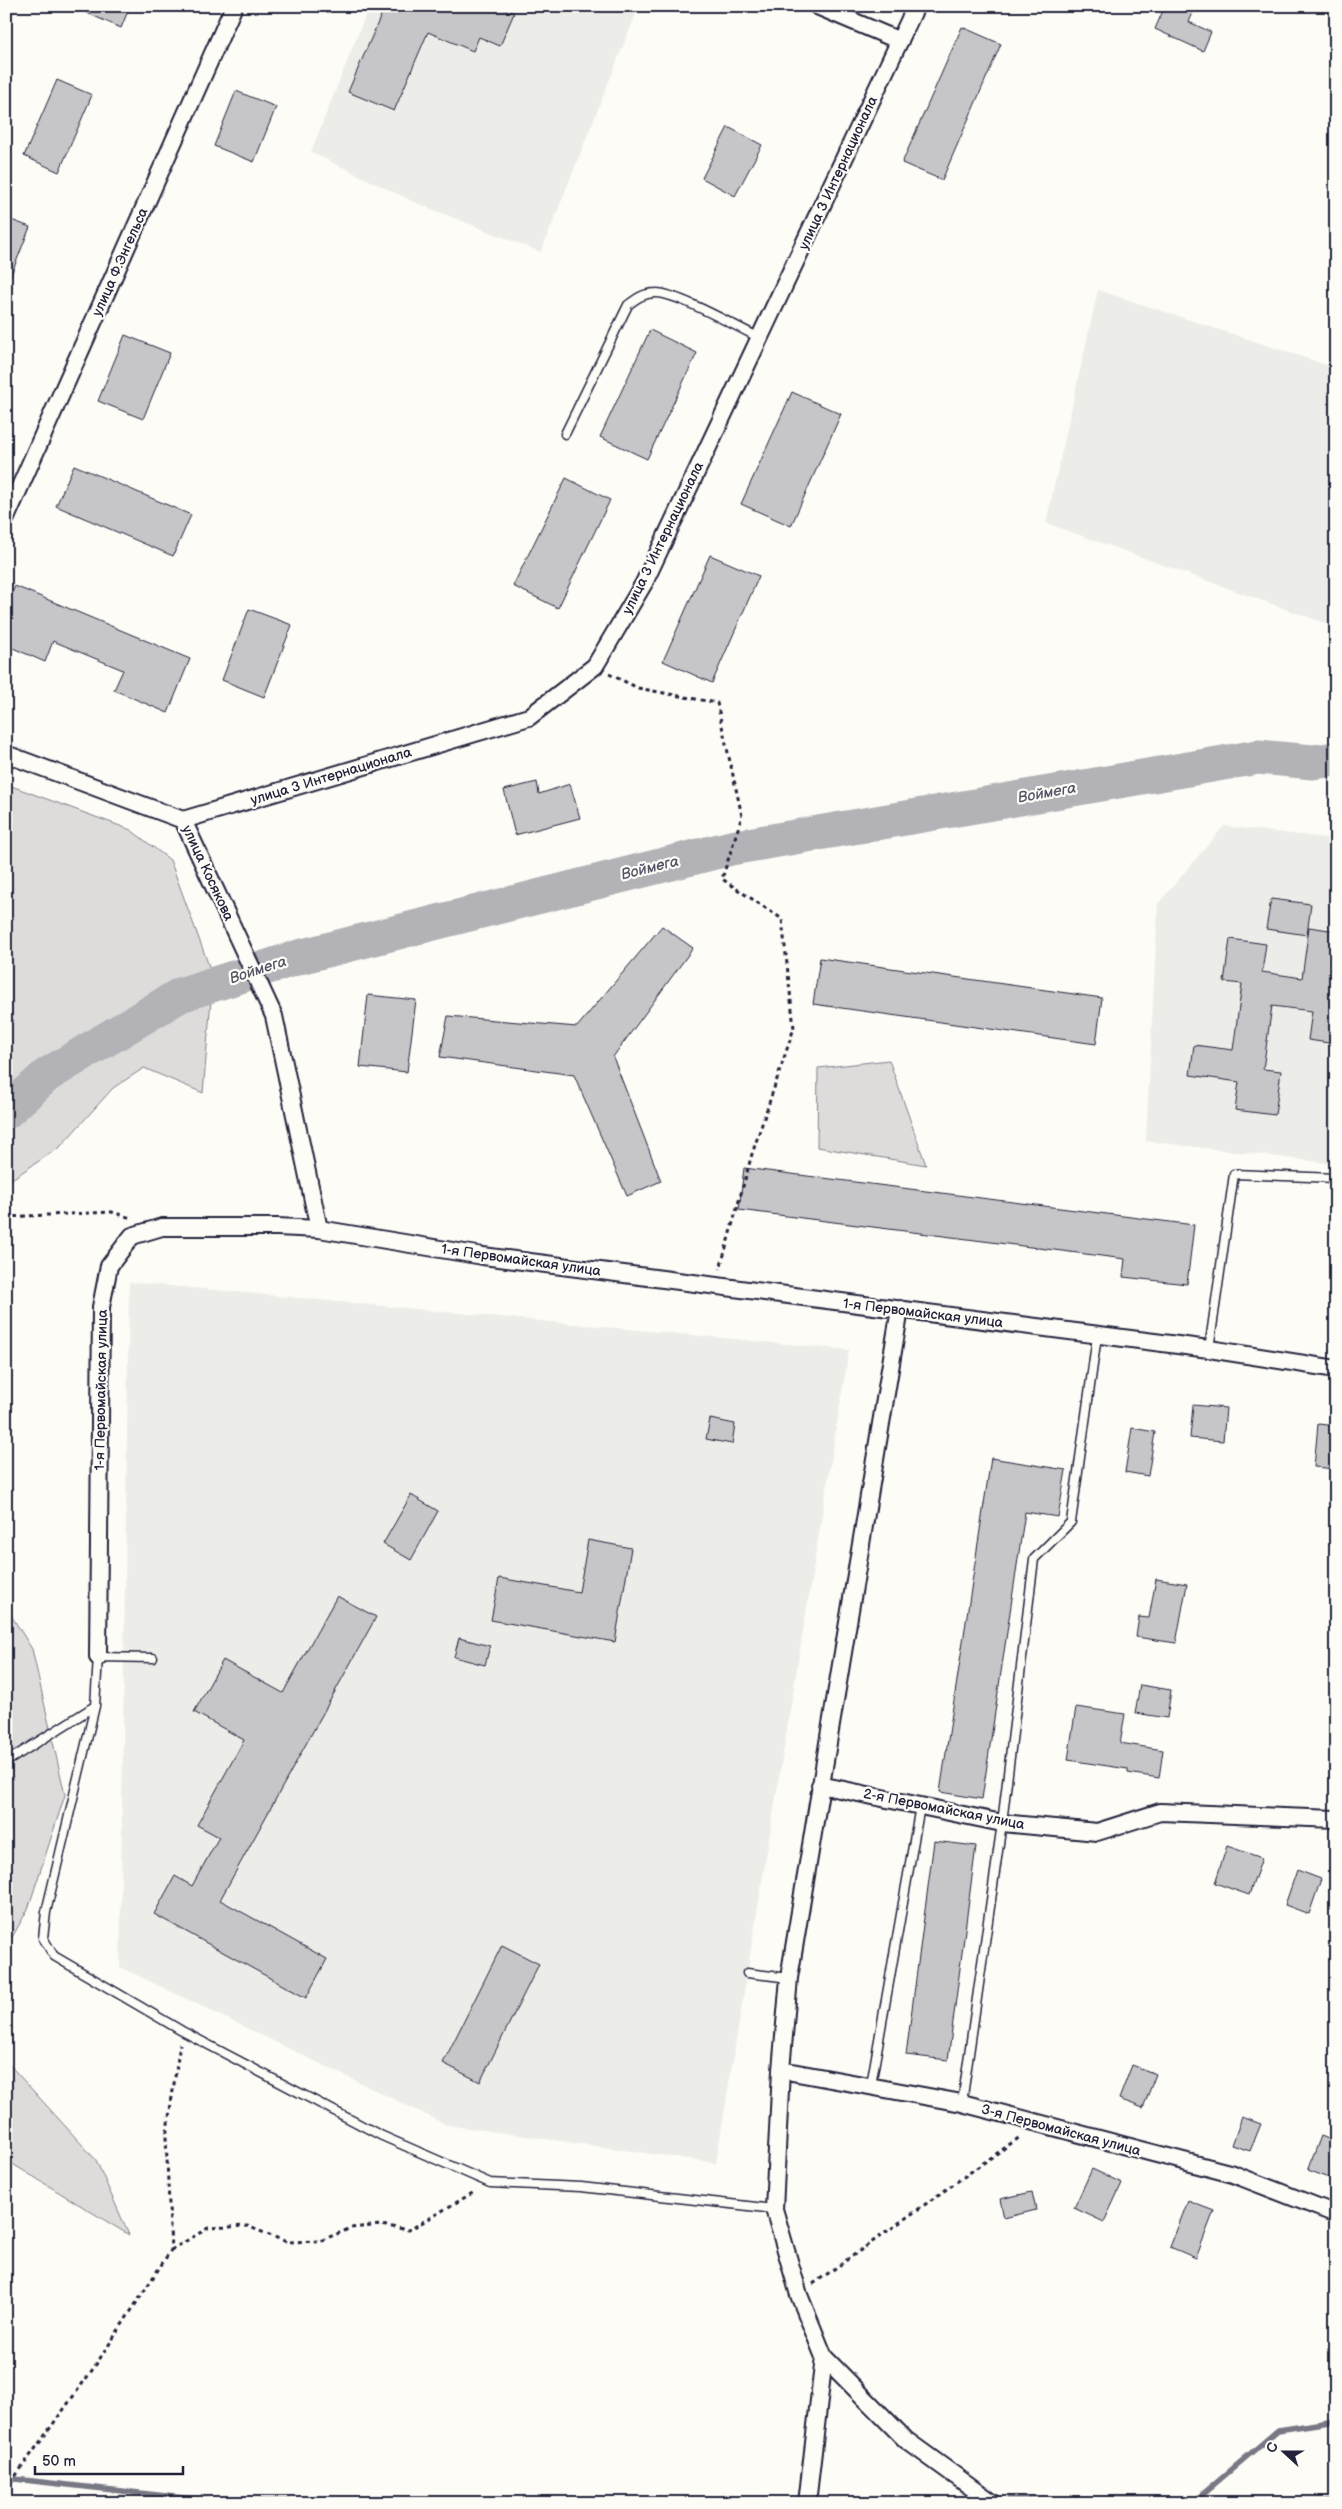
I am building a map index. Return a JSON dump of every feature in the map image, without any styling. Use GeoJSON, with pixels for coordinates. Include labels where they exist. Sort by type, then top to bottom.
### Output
{"type":"FeatureCollection","features":[{"type":"Feature","properties":{"kind":"street","name":"улица Ф.Энгельса"},"geometry":{"type":"LineString","coordinates":[[6,518],[234,6]]}},
{"type":"Feature","properties":{"kind":"street"},"geometry":{"type":"LineString","coordinates":[[817,6],[900,41]]}},
{"type":"Feature","properties":{"kind":"street","name":"улица 3 Интернационала"},"geometry":{"type":"LineString","coordinates":[[183,820],[529,717],[595,666],[644,583],[916,6]]}},
{"type":"Feature","properties":{"kind":"street","name":"улица Косякова"},"geometry":{"type":"LineString","coordinates":[[6,754],[183,820],[274,1016],[319,1230]]}},
{"type":"Feature","properties":{"kind":"street","name":"1-я Первомайская улица"},"geometry":{"type":"LineString","coordinates":[[98,1656],[101,1307],[109,1266],[115,1258],[132,1236],[162,1227],[277,1227],[319,1230],[483,1256],[1209,1349],[1336,1369]]}},
{"type":"Feature","properties":{"kind":"street"},"geometry":{"type":"LineString","coordinates":[[900,1309],[789,1978],[780,2070],[774,2209],[798,2295],[824,2357],[906,2440],[993,2503]]}},
{"type":"Feature","properties":{"kind":"street","name":"2-я Первомайская улица"},"geometry":{"type":"LineString","coordinates":[[820,1785],[1002,1823],[1097,1832],[1160,1812],[1336,1818]]}},
{"type":"Feature","properties":{"kind":"street","name":"3-я Первомайская улица"},"geometry":{"type":"LineString","coordinates":[[780,2070],[962,2103],[1233,2174],[1336,2214]]}},
{"type":"Feature","properties":{"kind":"street"},"geometry":{"type":"LineString","coordinates":[[806,2503],[824,2357]]}},
{"type":"Feature","properties":{"kind":"lane"},"geometry":{"type":"LineString","coordinates":[[565,434],[628,305],[640,296],[657,292],[678,299],[760,338]]}},
{"type":"Feature","properties":{"kind":"lane"},"geometry":{"type":"LineString","coordinates":[[1209,1349],[1234,1174],[1336,1178]]}},
{"type":"Feature","properties":{"kind":"lane"},"geometry":{"type":"LineString","coordinates":[[962,2103],[1002,1823],[1034,1559],[1071,1522],[1097,1336]]}},
{"type":"Feature","properties":{"kind":"lane"},"geometry":{"type":"LineString","coordinates":[[153,1658],[98,1656],[96,1706],[46,1912],[43,1938],[54,1956],[182,2031],[380,2135],[490,2182],[581,2187],[774,2209]]}},
{"type":"Feature","properties":{"kind":"lane"},"geometry":{"type":"LineString","coordinates":[[6,1762],[96,1706]]}},
{"type":"Feature","properties":{"kind":"lane"},"geometry":{"type":"LineString","coordinates":[[871,2085],[920,1806]]}},
{"type":"Feature","properties":{"kind":"lane"},"geometry":{"type":"LineString","coordinates":[[747,1973],[789,1978]]}},
{"type":"Feature","properties":{"kind":"path"},"geometry":{"type":"LineString","coordinates":[[595,666],[638,688],[717,703],[742,816],[722,879],[782,919],[794,1028],[752,1154],[716,1286]]}},
{"type":"Feature","properties":{"kind":"path"},"geometry":{"type":"LineString","coordinates":[[6,1217],[112,1212],[162,1227]]}},
{"type":"Feature","properties":{"kind":"path"},"geometry":{"type":"LineString","coordinates":[[171,2250],[166,2137],[182,2031]]}},
{"type":"Feature","properties":{"kind":"path"},"geometry":{"type":"LineString","coordinates":[[798,2295],[845,2259],[1037,2124]]}},
{"type":"Feature","properties":{"kind":"path"},"geometry":{"type":"LineString","coordinates":[[6,2489],[92,2369],[171,2250],[208,2228],[247,2226],[287,2242],[320,2241],[351,2228],[380,2225],[409,2230],[490,2182]]}},
{"type":"Feature","properties":{"kind":"shaded area"},"geometry":{"type":"Polygon","coordinates":[[[369,6],[639,6],[541,252],[414,202],[311,152],[369,6]]]}},
{"type":"Feature","properties":{"kind":"shaded area"},"geometry":{"type":"Polygon","coordinates":[[[1098,290],[1336,368],[1336,627],[1046,523],[1098,290]]]}},
{"type":"Feature","properties":{"kind":"shaded area"},"geometry":{"type":"Polygon","coordinates":[[[6,784],[131,830],[170,860],[213,977],[203,1093],[144,1068],[113,1088],[60,1147],[6,1183],[6,784]]]}},
{"type":"Feature","properties":{"kind":"shaded area"},"geometry":{"type":"Polygon","coordinates":[[[1224,826],[1336,839],[1336,1164],[1146,1141],[1158,904],[1224,826]]]}},
{"type":"Feature","properties":{"kind":"shaded area"},"geometry":{"type":"Polygon","coordinates":[[[889,1060],[926,1165],[817,1147],[818,1068],[889,1060]]]}},
{"type":"Feature","properties":{"kind":"shaded area"},"geometry":{"type":"Polygon","coordinates":[[[129,1282],[849,1350],[716,2163],[447,2125],[120,1967],[129,1282]]]}},
{"type":"Feature","properties":{"kind":"shaded area"},"geometry":{"type":"Polygon","coordinates":[[[6,1607],[32,1649],[65,1795],[28,1909],[6,1948],[6,1607]]]}},
{"type":"Feature","properties":{"kind":"shaded area"},"geometry":{"type":"Polygon","coordinates":[[[6,2061],[96,2160],[129,2235],[6,2160],[6,2061]]]}},
{"type":"Feature","properties":{"kind":"building"},"geometry":{"type":"Polygon","coordinates":[[[71,6],[130,6],[121,28],[71,6]]]}},
{"type":"Feature","properties":{"kind":"building"},"geometry":{"type":"Polygon","coordinates":[[[385,6],[497,6],[514,13],[500,46],[479,37],[473,51],[428,32],[394,111],[348,92],[385,6]]]}},
{"type":"Feature","properties":{"kind":"building"},"geometry":{"type":"Polygon","coordinates":[[[1165,6],[1196,6],[1189,22],[1211,32],[1203,51],[1155,29],[1165,6]]]}},
{"type":"Feature","properties":{"kind":"building"},"geometry":{"type":"Polygon","coordinates":[[[962,27],[1001,44],[942,180],[902,163],[962,27]]]}},
{"type":"Feature","properties":{"kind":"building"},"geometry":{"type":"Polygon","coordinates":[[[57,80],[92,95],[59,172],[24,156],[57,80]]]}},
{"type":"Feature","properties":{"kind":"building"},"geometry":{"type":"Polygon","coordinates":[[[236,91],[276,107],[254,162],[214,146],[236,91]]]}},
{"type":"Feature","properties":{"kind":"building"},"geometry":{"type":"Polygon","coordinates":[[[728,127],[762,145],[735,196],[702,178],[728,127]]]}},
{"type":"Feature","properties":{"kind":"building"},"geometry":{"type":"Polygon","coordinates":[[[6,218],[30,227],[7,285],[6,285],[6,218]]]}},
{"type":"Feature","properties":{"kind":"building"},"geometry":{"type":"Polygon","coordinates":[[[650,330],[697,353],[647,459],[600,437],[650,330]]]}},
{"type":"Feature","properties":{"kind":"building"},"geometry":{"type":"Polygon","coordinates":[[[125,335],[170,353],[143,419],[98,401],[125,335]]]}},
{"type":"Feature","properties":{"kind":"building"},"geometry":{"type":"Polygon","coordinates":[[[792,392],[841,414],[791,526],[741,504],[792,392]]]}},
{"type":"Feature","properties":{"kind":"building"},"geometry":{"type":"Polygon","coordinates":[[[74,465],[191,515],[173,556],[56,506],[74,465]]]}},
{"type":"Feature","properties":{"kind":"building"},"geometry":{"type":"Polygon","coordinates":[[[566,478],[610,500],[558,608],[513,586],[566,478]]]}},
{"type":"Feature","properties":{"kind":"building"},"geometry":{"type":"Polygon","coordinates":[[[710,555],[759,576],[712,683],[663,661],[710,555]]]}},
{"type":"Feature","properties":{"kind":"building"},"geometry":{"type":"Polygon","coordinates":[[[15,586],[190,659],[168,713],[114,690],[123,670],[53,641],[45,662],[6,645],[6,606],[15,586]]]}},
{"type":"Feature","properties":{"kind":"building"},"geometry":{"type":"Polygon","coordinates":[[[249,609],[292,625],[264,697],[222,680],[249,609]]]}},
{"type":"Feature","properties":{"kind":"building"},"geometry":{"type":"Polygon","coordinates":[[[537,782],[539,794],[570,784],[580,818],[515,835],[504,790],[537,782]]]}},
{"type":"Feature","properties":{"kind":"building"},"geometry":{"type":"Polygon","coordinates":[[[1271,899],[1311,904],[1307,935],[1266,929],[1271,899]]]}},
{"type":"Feature","properties":{"kind":"building"},"geometry":{"type":"Polygon","coordinates":[[[662,926],[693,948],[613,1057],[661,1181],[627,1196],[574,1075],[440,1057],[448,1016],[577,1027],[662,926]]]}},
{"type":"Feature","properties":{"kind":"building"},"geometry":{"type":"Polygon","coordinates":[[[1309,927],[1336,931],[1336,966],[1331,998],[1336,999],[1336,1044],[1308,1040],[1312,1011],[1272,1006],[1263,1069],[1281,1071],[1275,1115],[1235,1110],[1239,1082],[1190,1075],[1194,1045],[1233,1050],[1242,984],[1224,982],[1230,939],[1266,944],[1262,972],[1302,978],[1309,927]]]}},
{"type":"Feature","properties":{"kind":"building"},"geometry":{"type":"Polygon","coordinates":[[[820,958],[1102,998],[1096,1044],[813,1004],[820,958]]]}},
{"type":"Feature","properties":{"kind":"building"},"geometry":{"type":"Polygon","coordinates":[[[368,995],[416,1000],[407,1072],[360,1067],[368,995]]]}},
{"type":"Feature","properties":{"kind":"building"},"geometry":{"type":"Polygon","coordinates":[[[744,1168],[1194,1225],[1187,1284],[1123,1277],[1125,1259],[739,1210],[744,1168]]]}},
{"type":"Feature","properties":{"kind":"building"},"geometry":{"type":"Polygon","coordinates":[[[1193,1405],[1226,1408],[1223,1441],[1190,1438],[1193,1405]]]}},
{"type":"Feature","properties":{"kind":"building"},"geometry":{"type":"Polygon","coordinates":[[[710,1419],[735,1424],[732,1444],[706,1439],[710,1419]]]}},
{"type":"Feature","properties":{"kind":"building"},"geometry":{"type":"Polygon","coordinates":[[[1318,1424],[1336,1426],[1336,1469],[1314,1467],[1318,1424]]]}},
{"type":"Feature","properties":{"kind":"building"},"geometry":{"type":"Polygon","coordinates":[[[1132,1428],[1155,1432],[1148,1476],[1125,1472],[1132,1428]]]}},
{"type":"Feature","properties":{"kind":"building"},"geometry":{"type":"Polygon","coordinates":[[[991,1458],[1066,1470],[1058,1517],[1025,1512],[982,1799],[940,1792],[991,1458]]]}},
{"type":"Feature","properties":{"kind":"building"},"geometry":{"type":"Polygon","coordinates":[[[411,1495],[438,1511],[411,1560],[383,1544],[411,1495]]]}},
{"type":"Feature","properties":{"kind":"building"},"geometry":{"type":"Polygon","coordinates":[[[588,1540],[631,1548],[615,1642],[491,1620],[499,1578],[579,1592],[588,1540]]]}},
{"type":"Feature","properties":{"kind":"building"},"geometry":{"type":"Polygon","coordinates":[[[1156,1579],[1187,1584],[1176,1643],[1136,1637],[1139,1617],[1149,1618],[1156,1579]]]}},
{"type":"Feature","properties":{"kind":"building"},"geometry":{"type":"Polygon","coordinates":[[[337,1596],[376,1617],[220,1900],[327,1959],[306,1998],[154,1914],[175,1876],[192,1886],[219,1837],[197,1825],[244,1740],[194,1712],[223,1660],[283,1693],[337,1596]]]}},
{"type":"Feature","properties":{"kind":"building"},"geometry":{"type":"Polygon","coordinates":[[[459,1638],[490,1646],[485,1665],[454,1657],[459,1638]]]}},
{"type":"Feature","properties":{"kind":"building"},"geometry":{"type":"Polygon","coordinates":[[[1140,1685],[1171,1690],[1167,1718],[1135,1713],[1140,1685]]]}},
{"type":"Feature","properties":{"kind":"building"},"geometry":{"type":"Polygon","coordinates":[[[1076,1707],[1125,1714],[1120,1743],[1163,1750],[1159,1778],[1128,1773],[1128,1769],[1068,1760],[1076,1707]]]}},
{"type":"Feature","properties":{"kind":"building"},"geometry":{"type":"Polygon","coordinates":[[[934,1841],[976,1846],[948,2060],[906,2055],[934,1841]]]}},
{"type":"Feature","properties":{"kind":"building"},"geometry":{"type":"Polygon","coordinates":[[[1227,1846],[1262,1858],[1249,1895],[1215,1883],[1227,1846]]]}},
{"type":"Feature","properties":{"kind":"building"},"geometry":{"type":"Polygon","coordinates":[[[1297,1870],[1321,1879],[1309,1914],[1285,1905],[1297,1870]]]}},
{"type":"Feature","properties":{"kind":"building"},"geometry":{"type":"Polygon","coordinates":[[[502,1945],[539,1964],[480,2082],[443,2063],[502,1945]]]}},
{"type":"Feature","properties":{"kind":"building"},"geometry":{"type":"Polygon","coordinates":[[[1132,2065],[1156,2074],[1143,2108],[1119,2099],[1132,2065]]]}},
{"type":"Feature","properties":{"kind":"building"},"geometry":{"type":"Polygon","coordinates":[[[1242,2117],[1261,2124],[1250,2151],[1232,2145],[1242,2117]]]}},
{"type":"Feature","properties":{"kind":"building"},"geometry":{"type":"Polygon","coordinates":[[[1321,2136],[1336,2142],[1336,2170],[1332,2179],[1308,2170],[1321,2136]]]}},
{"type":"Feature","properties":{"kind":"building"},"geometry":{"type":"Polygon","coordinates":[[[1092,2169],[1122,2183],[1104,2222],[1074,2208],[1092,2169]]]}},
{"type":"Feature","properties":{"kind":"building"},"geometry":{"type":"Polygon","coordinates":[[[1032,2192],[1036,2210],[1004,2218],[1000,2199],[1032,2192]]]}},
{"type":"Feature","properties":{"kind":"building"},"geometry":{"type":"Polygon","coordinates":[[[1188,2201],[1214,2211],[1196,2258],[1170,2247],[1188,2201]]]}},
{"type":"Feature","properties":{"kind":"waterway","name":"Воймега"},"geometry":{"type":"LineString","coordinates":[[6,1112],[47,1075],[180,995],[299,957],[731,848],[1258,757],[1313,762],[1336,759]]}},
{"type":"Feature","properties":{"kind":"waterway"},"geometry":{"type":"LineString","coordinates":[[1197,2499],[1278,2430],[1336,2421]]}},
{"type":"Feature","properties":{"kind":"waterway"},"geometry":{"type":"LineString","coordinates":[[6,2478],[211,2501],[610,2503]]}},
{"type":"Feature","properties":{"kind":"waterway"},"geometry":{"type":"LineString","coordinates":[[1009,2499],[1336,2501]]}},
{"type":"Feature","properties":{"kind":"waterway"},"geometry":{"type":"LineString","coordinates":[[832,2501],[967,2502]]}},
{"type":"Feature","properties":{"kind":"waterway"},"geometry":{"type":"LineString","coordinates":[[610,2502],[632,2503]]}}]}
